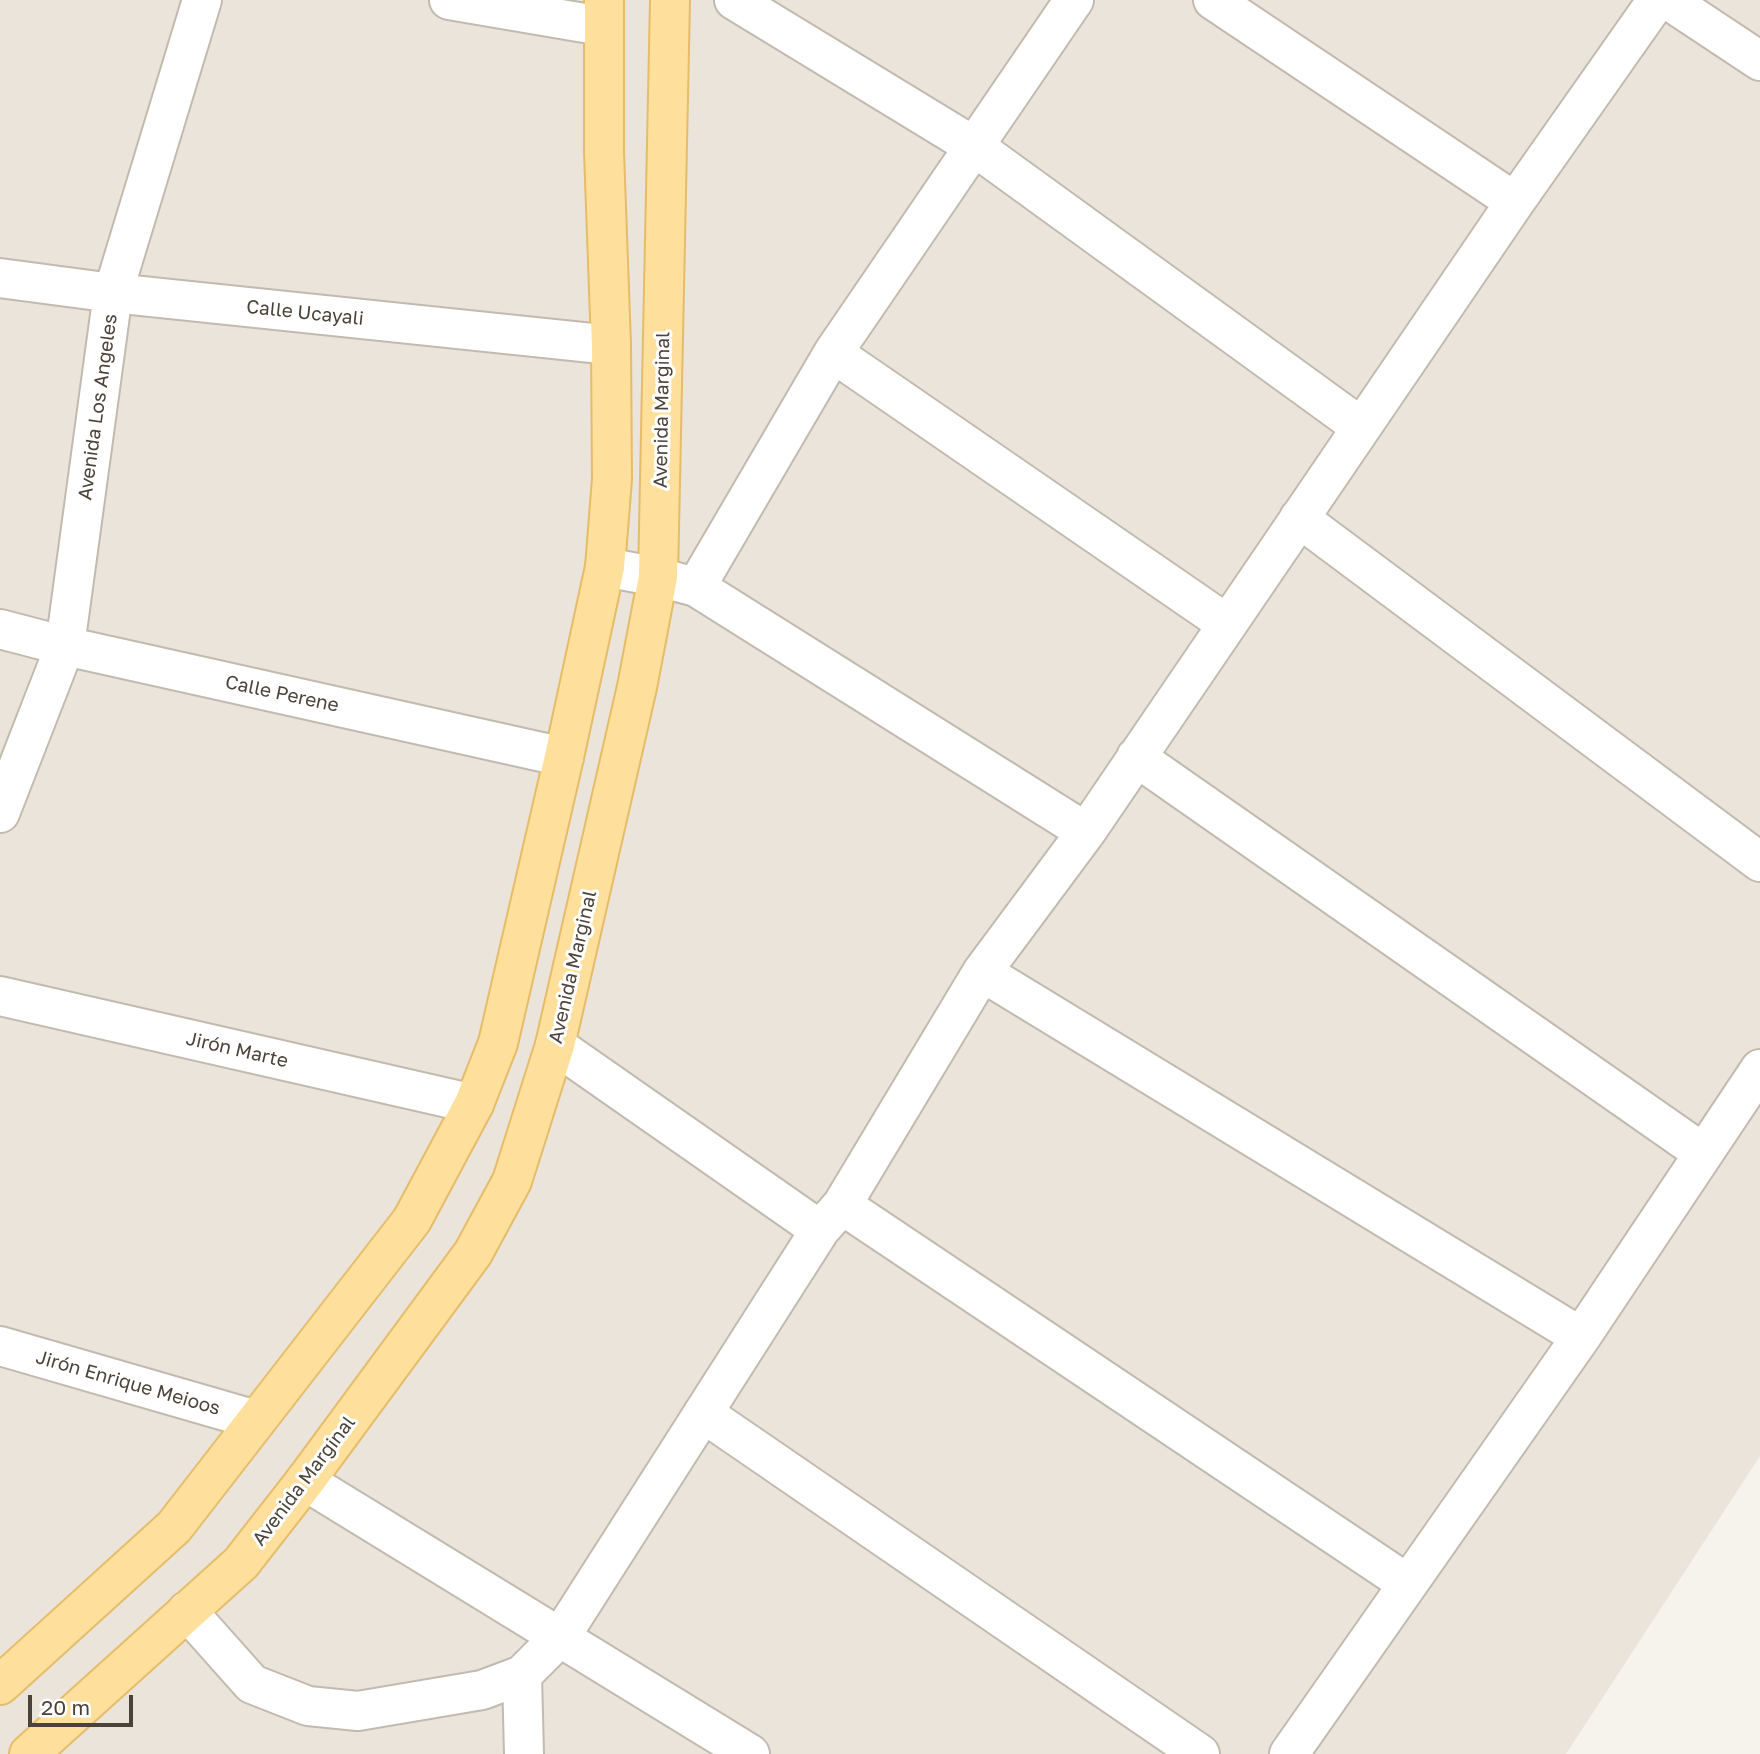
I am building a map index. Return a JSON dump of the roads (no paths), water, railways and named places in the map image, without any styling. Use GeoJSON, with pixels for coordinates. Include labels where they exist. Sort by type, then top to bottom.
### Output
{"type":"FeatureCollection","features":[{"type":"Feature","properties":{"kind":"main road","name":"Avenida Marginal"},"geometry":{"type":"LineString","coordinates":[[29,1754],[241,1563],[305,1481],[473,1253],[512,1181],[555,1045],[636,687],[658,576],[670,0]]}},
{"type":"Feature","properties":{"kind":"main road"},"geometry":{"type":"LineString","coordinates":[[0,1685],[174,1527],[412,1220],[474,1104],[498,1043],[605,567],[612,479],[603,13]]}},
{"type":"Feature","properties":{"kind":"street","name":"Avenida Los Angeles"},"geometry":{"type":"LineString","coordinates":[[0,813],[65,646],[113,293],[202,0]]}},
{"type":"Feature","properties":{"kind":"street"},"geometry":{"type":"LineString","coordinates":[[449,0],[603,13]]}},
{"type":"Feature","properties":{"kind":"street"},"geometry":{"type":"LineString","coordinates":[[734,0],[975,147],[1361,427]]}},
{"type":"Feature","properties":{"kind":"street"},"geometry":{"type":"LineString","coordinates":[[695,587],[833,353],[1074,0]]}},
{"type":"Feature","properties":{"kind":"street"},"geometry":{"type":"LineString","coordinates":[[1213,0],[1515,202]]}},
{"type":"Feature","properties":{"kind":"street"},"geometry":{"type":"LineString","coordinates":[[187,1611],[252,1684],[309,1706],[358,1711],[482,1690],[522,1675],[561,1636],[831,1217],[982,972],[1086,832],[1515,202],[1657,0]]}},
{"type":"Feature","properties":{"kind":"street"},"geometry":{"type":"LineString","coordinates":[[1668,0],[1760,61]]}},
{"type":"Feature","properties":{"kind":"street","name":"Calle Ucayali"},"geometry":{"type":"LineString","coordinates":[[0,278],[113,293],[611,345]]}},
{"type":"Feature","properties":{"kind":"street"},"geometry":{"type":"LineString","coordinates":[[833,353],[1227,624]]}},
{"type":"Feature","properties":{"kind":"street"},"geometry":{"type":"LineString","coordinates":[[1299,518],[1760,862]]}},
{"type":"Feature","properties":{"kind":"street"},"geometry":{"type":"LineString","coordinates":[[605,567],[658,576],[695,587],[1086,832]]}},
{"type":"Feature","properties":{"kind":"street","name":"Calle Perene"},"geometry":{"type":"LineString","coordinates":[[0,629],[65,646],[564,757]]}},
{"type":"Feature","properties":{"kind":"street"},"geometry":{"type":"LineString","coordinates":[[1136,757],[1703,1153]]}},
{"type":"Feature","properties":{"kind":"street"},"geometry":{"type":"LineString","coordinates":[[982,972],[1581,1337]]}},
{"type":"Feature","properties":{"kind":"street","name":"Jirón Marte"},"geometry":{"type":"LineString","coordinates":[[0,996],[474,1104]]}},
{"type":"Feature","properties":{"kind":"street"},"geometry":{"type":"LineString","coordinates":[[555,1045],[1408,1584]]}},
{"type":"Feature","properties":{"kind":"street"},"geometry":{"type":"LineString","coordinates":[[1289,1754],[1581,1337],[1760,1069]]}},
{"type":"Feature","properties":{"kind":"street","name":"Jirón Enrique Meioos"},"geometry":{"type":"LineString","coordinates":[[0,1346],[256,1420]]}},
{"type":"Feature","properties":{"kind":"street"},"geometry":{"type":"LineString","coordinates":[[703,1413],[1200,1754]]}},
{"type":"Feature","properties":{"kind":"street"},"geometry":{"type":"LineString","coordinates":[[305,1481],[750,1754]]}},
{"type":"Feature","properties":{"kind":"street"},"geometry":{"type":"LineString","coordinates":[[522,1675],[524,1754]]}}]}
